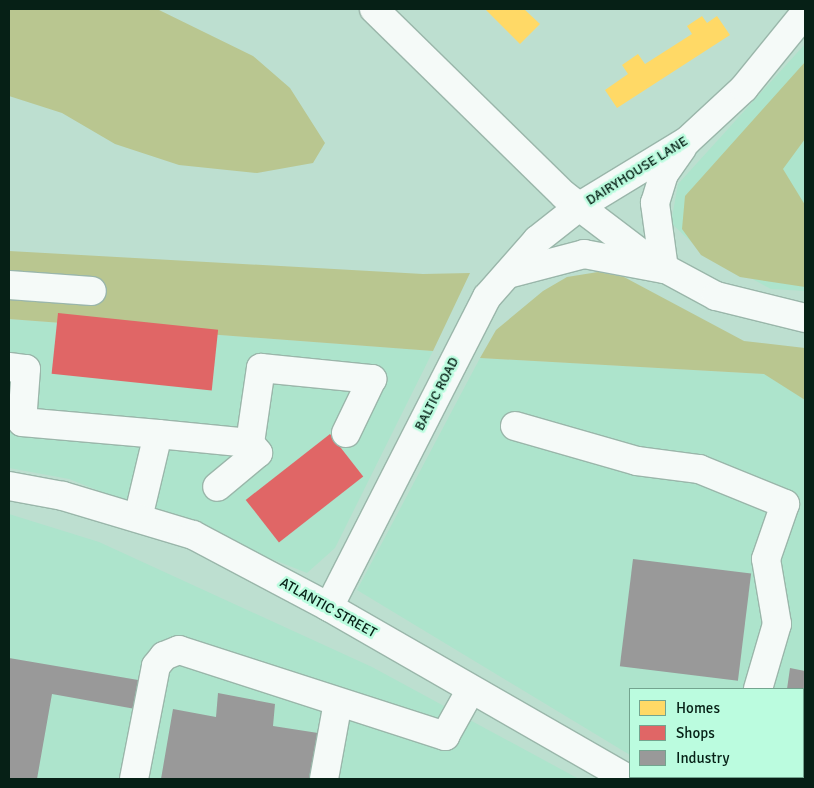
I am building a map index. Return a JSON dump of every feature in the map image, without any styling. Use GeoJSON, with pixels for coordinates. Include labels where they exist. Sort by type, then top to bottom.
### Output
{"type":"FeatureCollection","features":[{"type":"Feature","properties":{"kind":"street","name":"DAIRYHOUSE LANE"},"geometry":{"type":"LineString","coordinates":[[374,9],[580,206],[687,141],[744,88],[805,13]]}},
{"type":"Feature","properties":{"kind":"street"},"geometry":{"type":"LineString","coordinates":[[664,269],[655,203],[664,174],[687,141]]}},
{"type":"Feature","properties":{"kind":"street"},"geometry":{"type":"LineString","coordinates":[[580,206],[664,269],[734,302],[805,318]]}},
{"type":"Feature","properties":{"kind":"street","name":"BALTIC ROAD"},"geometry":{"type":"LineString","coordinates":[[328,607],[487,297],[537,240],[580,206]]}},
{"type":"Feature","properties":{"kind":"street"},"geometry":{"type":"LineString","coordinates":[[507,275],[584,254],[664,269]]}},
{"type":"Feature","properties":{"kind":"street"},"geometry":{"type":"LineString","coordinates":[[9,285],[92,291]]}},
{"type":"Feature","properties":{"kind":"street"},"geometry":{"type":"LineString","coordinates":[[9,367],[26,369],[22,422],[250,443],[258,453],[217,487]]}},
{"type":"Feature","properties":{"kind":"street"},"geometry":{"type":"LineString","coordinates":[[250,443],[261,368],[372,379],[346,433]]}},
{"type":"Feature","properties":{"kind":"street"},"geometry":{"type":"LineString","coordinates":[[515,426],[637,460],[699,468],[785,504],[766,559],[778,624],[758,688]]}},
{"type":"Feature","properties":{"kind":"street"},"geometry":{"type":"LineString","coordinates":[[138,518],[158,434]]}},
{"type":"Feature","properties":{"kind":"street","name":"ATLANTIC STREET"},"geometry":{"type":"LineString","coordinates":[[9,486],[63,496],[193,535],[328,607],[470,691],[628,779]]}},
{"type":"Feature","properties":{"kind":"street"},"geometry":{"type":"LineString","coordinates":[[134,779],[156,666],[164,656],[179,650],[445,736],[470,691]]}},
{"type":"Feature","properties":{"kind":"street"},"geometry":{"type":"LineString","coordinates":[[324,779],[338,702]]}},
{"type":"Feature","properties":{"kind":"shaded area"},"geometry":{"type":"Polygon","coordinates":[[[9,9],[157,9],[253,56],[290,88],[325,143],[313,163],[257,173],[179,165],[115,144],[62,113],[9,96],[9,9]]]}},
{"type":"Feature","properties":{"kind":"shaded area"},"geometry":{"type":"Polygon","coordinates":[[[805,44],[805,291],[771,289],[702,252],[671,223],[678,184],[805,44]]]}},
{"type":"Feature","properties":{"kind":"shaded area"},"geometry":{"type":"Polygon","coordinates":[[[805,62],[805,139],[783,169],[805,205],[805,287],[740,277],[701,255],[682,229],[685,196],[805,62]]]}},
{"type":"Feature","properties":{"kind":"shaded area"},"geometry":{"type":"Polygon","coordinates":[[[9,251],[423,274],[470,273],[433,351],[9,319],[9,251]]]}},
{"type":"Feature","properties":{"kind":"shaded area"},"geometry":{"type":"Polygon","coordinates":[[[598,272],[624,277],[744,341],[805,348],[805,400],[764,374],[480,358],[496,330],[543,291],[567,277],[598,272]]]}},
{"type":"Feature","properties":{"kind":"shaded area"},"geometry":{"type":"Polygon","coordinates":[[[9,319],[433,351],[335,548],[307,573],[69,479],[9,468],[9,319]]]}},
{"type":"Feature","properties":{"kind":"shaded area"},"geometry":{"type":"Polygon","coordinates":[[[480,358],[765,374],[805,400],[805,779],[736,778],[804,778],[804,688],[629,688],[629,754],[357,590],[480,358]]]}},
{"type":"Feature","properties":{"kind":"shaded area"},"geometry":{"type":"Polygon","coordinates":[[[9,514],[99,542],[372,667],[579,779],[9,779],[9,514]]]}},
{"type":"Feature","properties":{"kind":"building: Homes"},"geometry":{"type":"Polygon","coordinates":[[[485,9],[524,9],[540,24],[520,44],[485,9]]]}},
{"type":"Feature","properties":{"kind":"building: Homes"},"geometry":{"type":"Polygon","coordinates":[[[702,16],[707,23],[717,16],[730,35],[617,108],[605,90],[628,74],[622,65],[638,54],[645,64],[692,34],[687,26],[702,16]]]}},
{"type":"Feature","properties":{"kind":"building: Shops"},"geometry":{"type":"Polygon","coordinates":[[[58,313],[218,330],[212,390],[52,374],[58,313]]]}},
{"type":"Feature","properties":{"kind":"building: Shops"},"geometry":{"type":"Polygon","coordinates":[[[330,434],[363,477],[279,542],[246,500],[330,434]]]}},
{"type":"Feature","properties":{"kind":"building: Industry"},"geometry":{"type":"Polygon","coordinates":[[[633,559],[751,574],[738,681],[620,666],[633,559]]]}},
{"type":"Feature","properties":{"kind":"building: Industry"},"geometry":{"type":"Polygon","coordinates":[[[9,658],[144,681],[141,710],[52,694],[37,779],[9,779],[9,658]]]}},
{"type":"Feature","properties":{"kind":"building: Industry"},"geometry":{"type":"Polygon","coordinates":[[[790,668],[805,671],[805,779],[772,779],[804,778],[804,688],[787,688],[790,668]]]}},
{"type":"Feature","properties":{"kind":"building: Industry"},"geometry":{"type":"Polygon","coordinates":[[[218,693],[275,704],[273,726],[318,733],[309,779],[161,779],[173,709],[216,717],[218,693]]]}}]}
